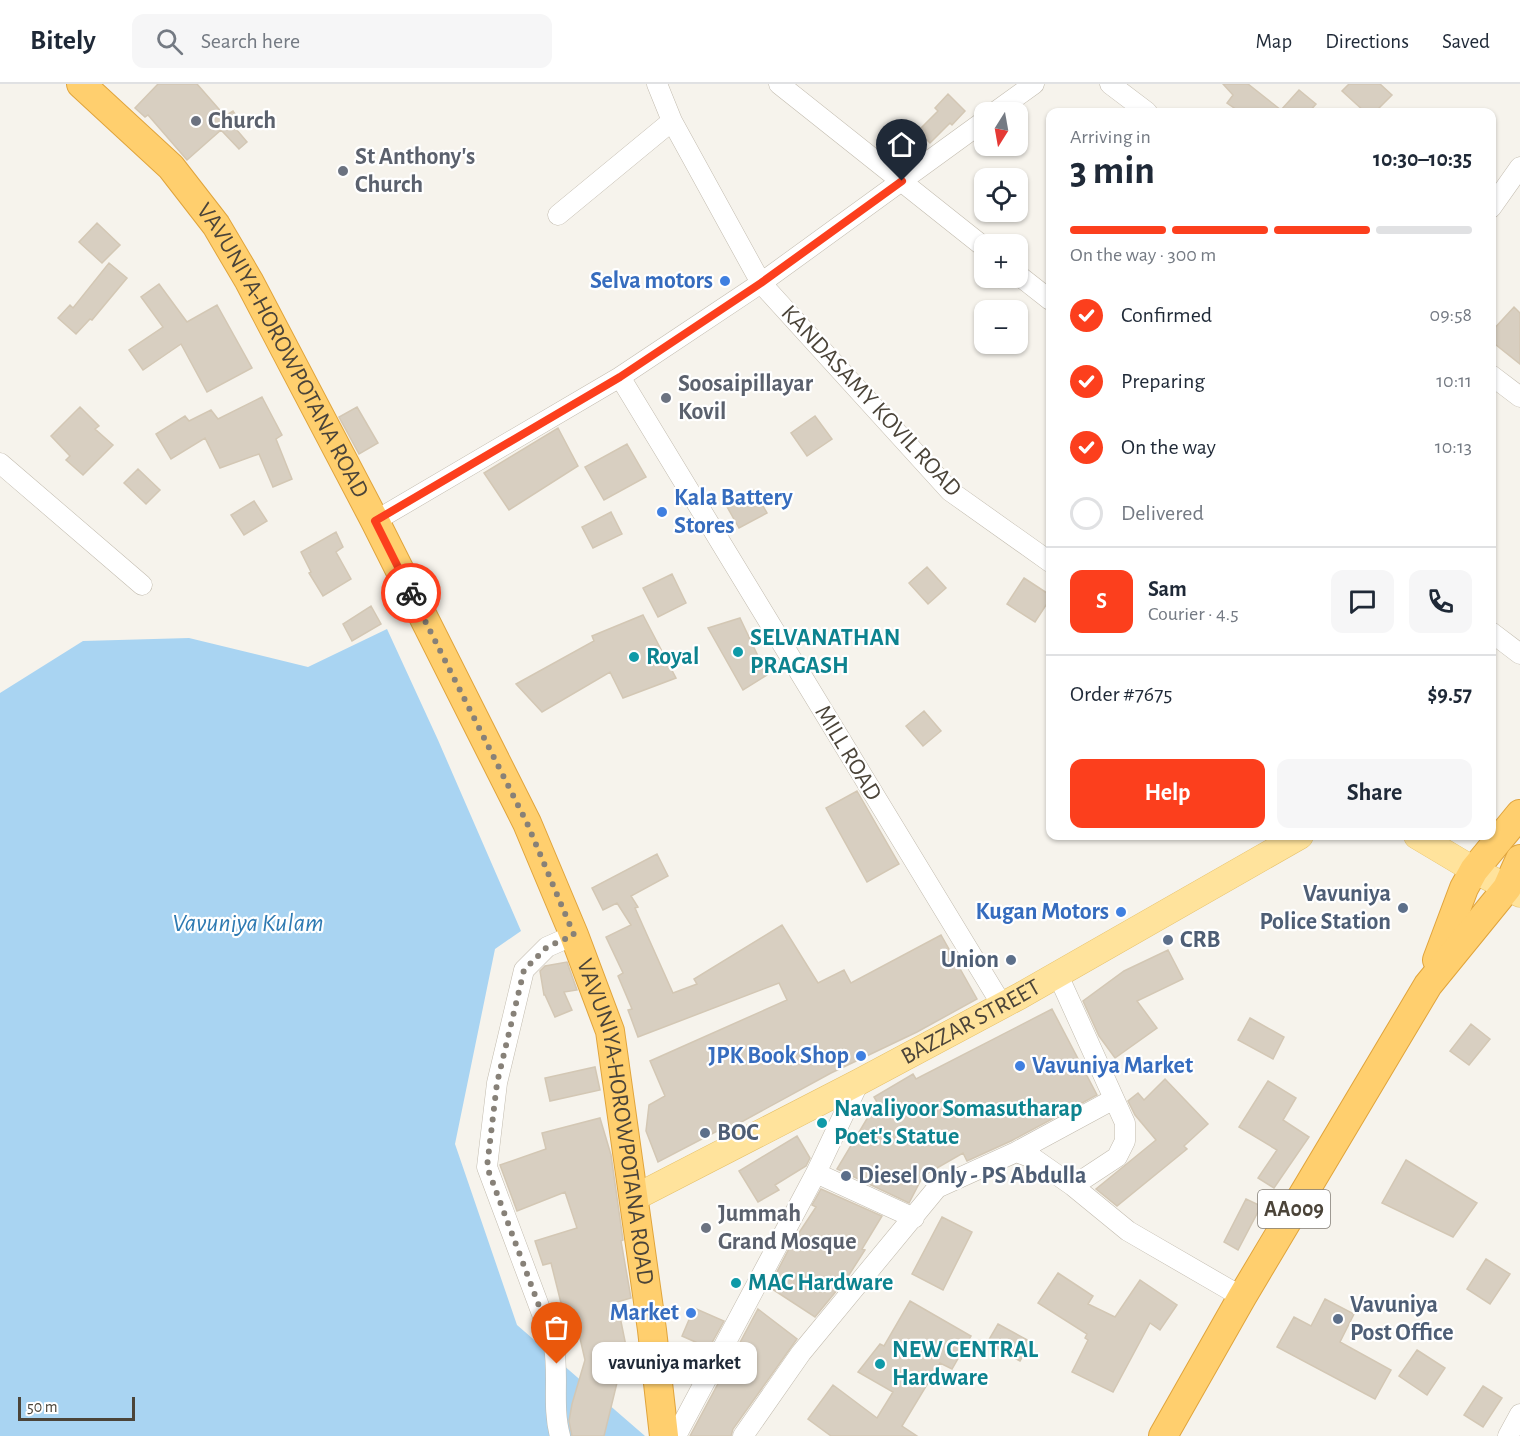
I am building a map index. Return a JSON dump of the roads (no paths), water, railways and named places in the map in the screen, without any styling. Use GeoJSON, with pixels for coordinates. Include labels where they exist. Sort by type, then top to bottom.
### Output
{"type":"FeatureCollection","features":[{"type":"Feature","properties":{"kind":"highway","name":"VAVUNIYA-HOROWPOTANA ROAD"},"geometry":{"type":"LineString","coordinates":[[81,84],[171,167],[216,225],[249,281],[375,521],[527,823],[574,935],[610,1031],[652,1330],[664,1436]]}},
{"type":"Feature","properties":{"kind":"highway","name":"AA009"},"geometry":{"type":"LineString","coordinates":[[1172,1433],[1242,1296],[1428,985],[1464,888],[1474,870],[1520,814]]}},
{"type":"Feature","properties":{"kind":"highway","name":"AA009"},"geometry":{"type":"LineString","coordinates":[[1428,985],[1514,891],[1520,860]]}},
{"type":"Feature","properties":{"kind":"main road","name":"BAZZAR STREET"},"geometry":{"type":"LineString","coordinates":[[634,1198],[859,1082],[1058,975],[1293,840]]}},
{"type":"Feature","properties":{"kind":"main road"},"geometry":{"type":"LineString","coordinates":[[1424,840],[1514,891]]}},
{"type":"Feature","properties":{"kind":"street","name":"KANDASAMY KOVIL ROAD"},"geometry":{"type":"LineString","coordinates":[[657,84],[672,121],[761,283],[950,491],[1046,559]]}},
{"type":"Feature","properties":{"kind":"street"},"geometry":{"type":"LineString","coordinates":[[779,84],[974,239]]}},
{"type":"Feature","properties":{"kind":"street"},"geometry":{"type":"LineString","coordinates":[[1009,102],[1034,84]]}},
{"type":"Feature","properties":{"kind":"street"},"geometry":{"type":"LineString","coordinates":[[1110,84],[1142,108]]}},
{"type":"Feature","properties":{"kind":"street"},"geometry":{"type":"LineString","coordinates":[[558,215],[672,121]]}},
{"type":"Feature","properties":{"kind":"street"},"geometry":{"type":"LineString","coordinates":[[375,521],[620,377],[761,283],[974,128]]}},
{"type":"Feature","properties":{"kind":"street"},"geometry":{"type":"LineString","coordinates":[[1496,201],[1520,167]]}},
{"type":"Feature","properties":{"kind":"street"},"geometry":{"type":"LineString","coordinates":[[1028,283],[1046,297]]}},
{"type":"Feature","properties":{"kind":"street","name":"MILL ROAD"},"geometry":{"type":"LineString","coordinates":[[620,377],[1002,1005]]}},
{"type":"Feature","properties":{"kind":"street"},"geometry":{"type":"LineString","coordinates":[[1496,379],[1520,397]]}},
{"type":"Feature","properties":{"kind":"street"},"geometry":{"type":"LineString","coordinates":[[0,463],[142,585]]}},
{"type":"Feature","properties":{"kind":"street"},"geometry":{"type":"LineString","coordinates":[[1496,636],[1520,654]]}},
{"type":"Feature","properties":{"kind":"street"},"geometry":{"type":"LineString","coordinates":[[560,1436],[555,1405],[557,1364],[554,1346],[487,1167],[497,1083],[524,970],[547,947],[574,935]]}},
{"type":"Feature","properties":{"kind":"street"},"geometry":{"type":"LineString","coordinates":[[1058,975],[1125,1123],[1125,1141],[1117,1157],[1073,1186]]}},
{"type":"Feature","properties":{"kind":"street"},"geometry":{"type":"LineString","coordinates":[[676,1436],[816,1173],[859,1082]]}},
{"type":"Feature","properties":{"kind":"street"},"geometry":{"type":"LineString","coordinates":[[743,1436],[801,1353],[914,1218],[936,1188],[1016,1152],[1114,1099]]}},
{"type":"Feature","properties":{"kind":"street"},"geometry":{"type":"LineString","coordinates":[[1016,1152],[1032,1158],[1073,1186],[1128,1231],[1242,1296]]}},
{"type":"Feature","properties":{"kind":"street"},"geometry":{"type":"LineString","coordinates":[[816,1173],[914,1218]]}},
{"type":"Feature","properties":{"kind":"street"},"geometry":{"type":"LineString","coordinates":[[1508,1436],[1520,1414]]}},
{"type":"Feature","properties":{"kind":"water","name":"Vavuniya Kulam"},"geometry":{"type":"Polygon","coordinates":[[[387,629],[521,931],[495,949],[455,1144],[517,1325],[645,1436],[0,1436],[0,693],[83,641],[189,638],[308,667],[387,629]]]}},
{"type":"Feature","properties":{"kind":"place","name":"Church"},"geometry":{"type":"Point","coordinates":[196,121]}},
{"type":"Feature","properties":{"kind":"place","name":"St Anthony's Church"},"geometry":{"type":"Point","coordinates":[343,171]}},
{"type":"Feature","properties":{"kind":"place","name":"Selva motors"},"geometry":{"type":"Point","coordinates":[725,281]}},
{"type":"Feature","properties":{"kind":"place","name":"Soosaipillayar Kovil"},"geometry":{"type":"Point","coordinates":[666,398]}},
{"type":"Feature","properties":{"kind":"place","name":"Kala Battery Stores"},"geometry":{"type":"Point","coordinates":[662,512]}},
{"type":"Feature","properties":{"kind":"place","name":"SELVANATHAN PRAGASH"},"geometry":{"type":"Point","coordinates":[738,652]}},
{"type":"Feature","properties":{"kind":"place","name":"Royal"},"geometry":{"type":"Point","coordinates":[634,657]}},
{"type":"Feature","properties":{"kind":"place","name":"Vavuniya Police Station"},"geometry":{"type":"Point","coordinates":[1403,908]}},
{"type":"Feature","properties":{"kind":"place","name":"Kugan Motors"},"geometry":{"type":"Point","coordinates":[1121,912]}},
{"type":"Feature","properties":{"kind":"place","name":"CRB"},"geometry":{"type":"Point","coordinates":[1168,940]}},
{"type":"Feature","properties":{"kind":"place","name":"Union"},"geometry":{"type":"Point","coordinates":[1011,960]}},
{"type":"Feature","properties":{"kind":"place","name":"JPK Book Shop"},"geometry":{"type":"Point","coordinates":[861,1056]}},
{"type":"Feature","properties":{"kind":"place","name":"Vavuniya Market"},"geometry":{"type":"Point","coordinates":[1020,1066]}},
{"type":"Feature","properties":{"kind":"place","name":"Navaliyoor Somasutharap Poet's Statue"},"geometry":{"type":"Point","coordinates":[822,1123]}},
{"type":"Feature","properties":{"kind":"place","name":"BOC"},"geometry":{"type":"Point","coordinates":[705,1133]}},
{"type":"Feature","properties":{"kind":"place","name":"Diesel Only - PS Abdulla"},"geometry":{"type":"Point","coordinates":[846,1176]}},
{"type":"Feature","properties":{"kind":"place","name":"Jummah Grand Mosque"},"geometry":{"type":"Point","coordinates":[706,1228]}},
{"type":"Feature","properties":{"kind":"place","name":"MAC Hardware"},"geometry":{"type":"Point","coordinates":[736,1283]}},
{"type":"Feature","properties":{"kind":"place","name":"Market"},"geometry":{"type":"Point","coordinates":[691,1313]}},
{"type":"Feature","properties":{"kind":"place","name":"Vavuniya Post Office"},"geometry":{"type":"Point","coordinates":[1338,1319]}},
{"type":"Feature","properties":{"kind":"place","name":"vavuniya market"},"geometry":{"type":"Point","coordinates":[557,1364]}},
{"type":"Feature","properties":{"kind":"place","name":"NEW CENTRAL Hardware"},"geometry":{"type":"Point","coordinates":[880,1364]}}]}
